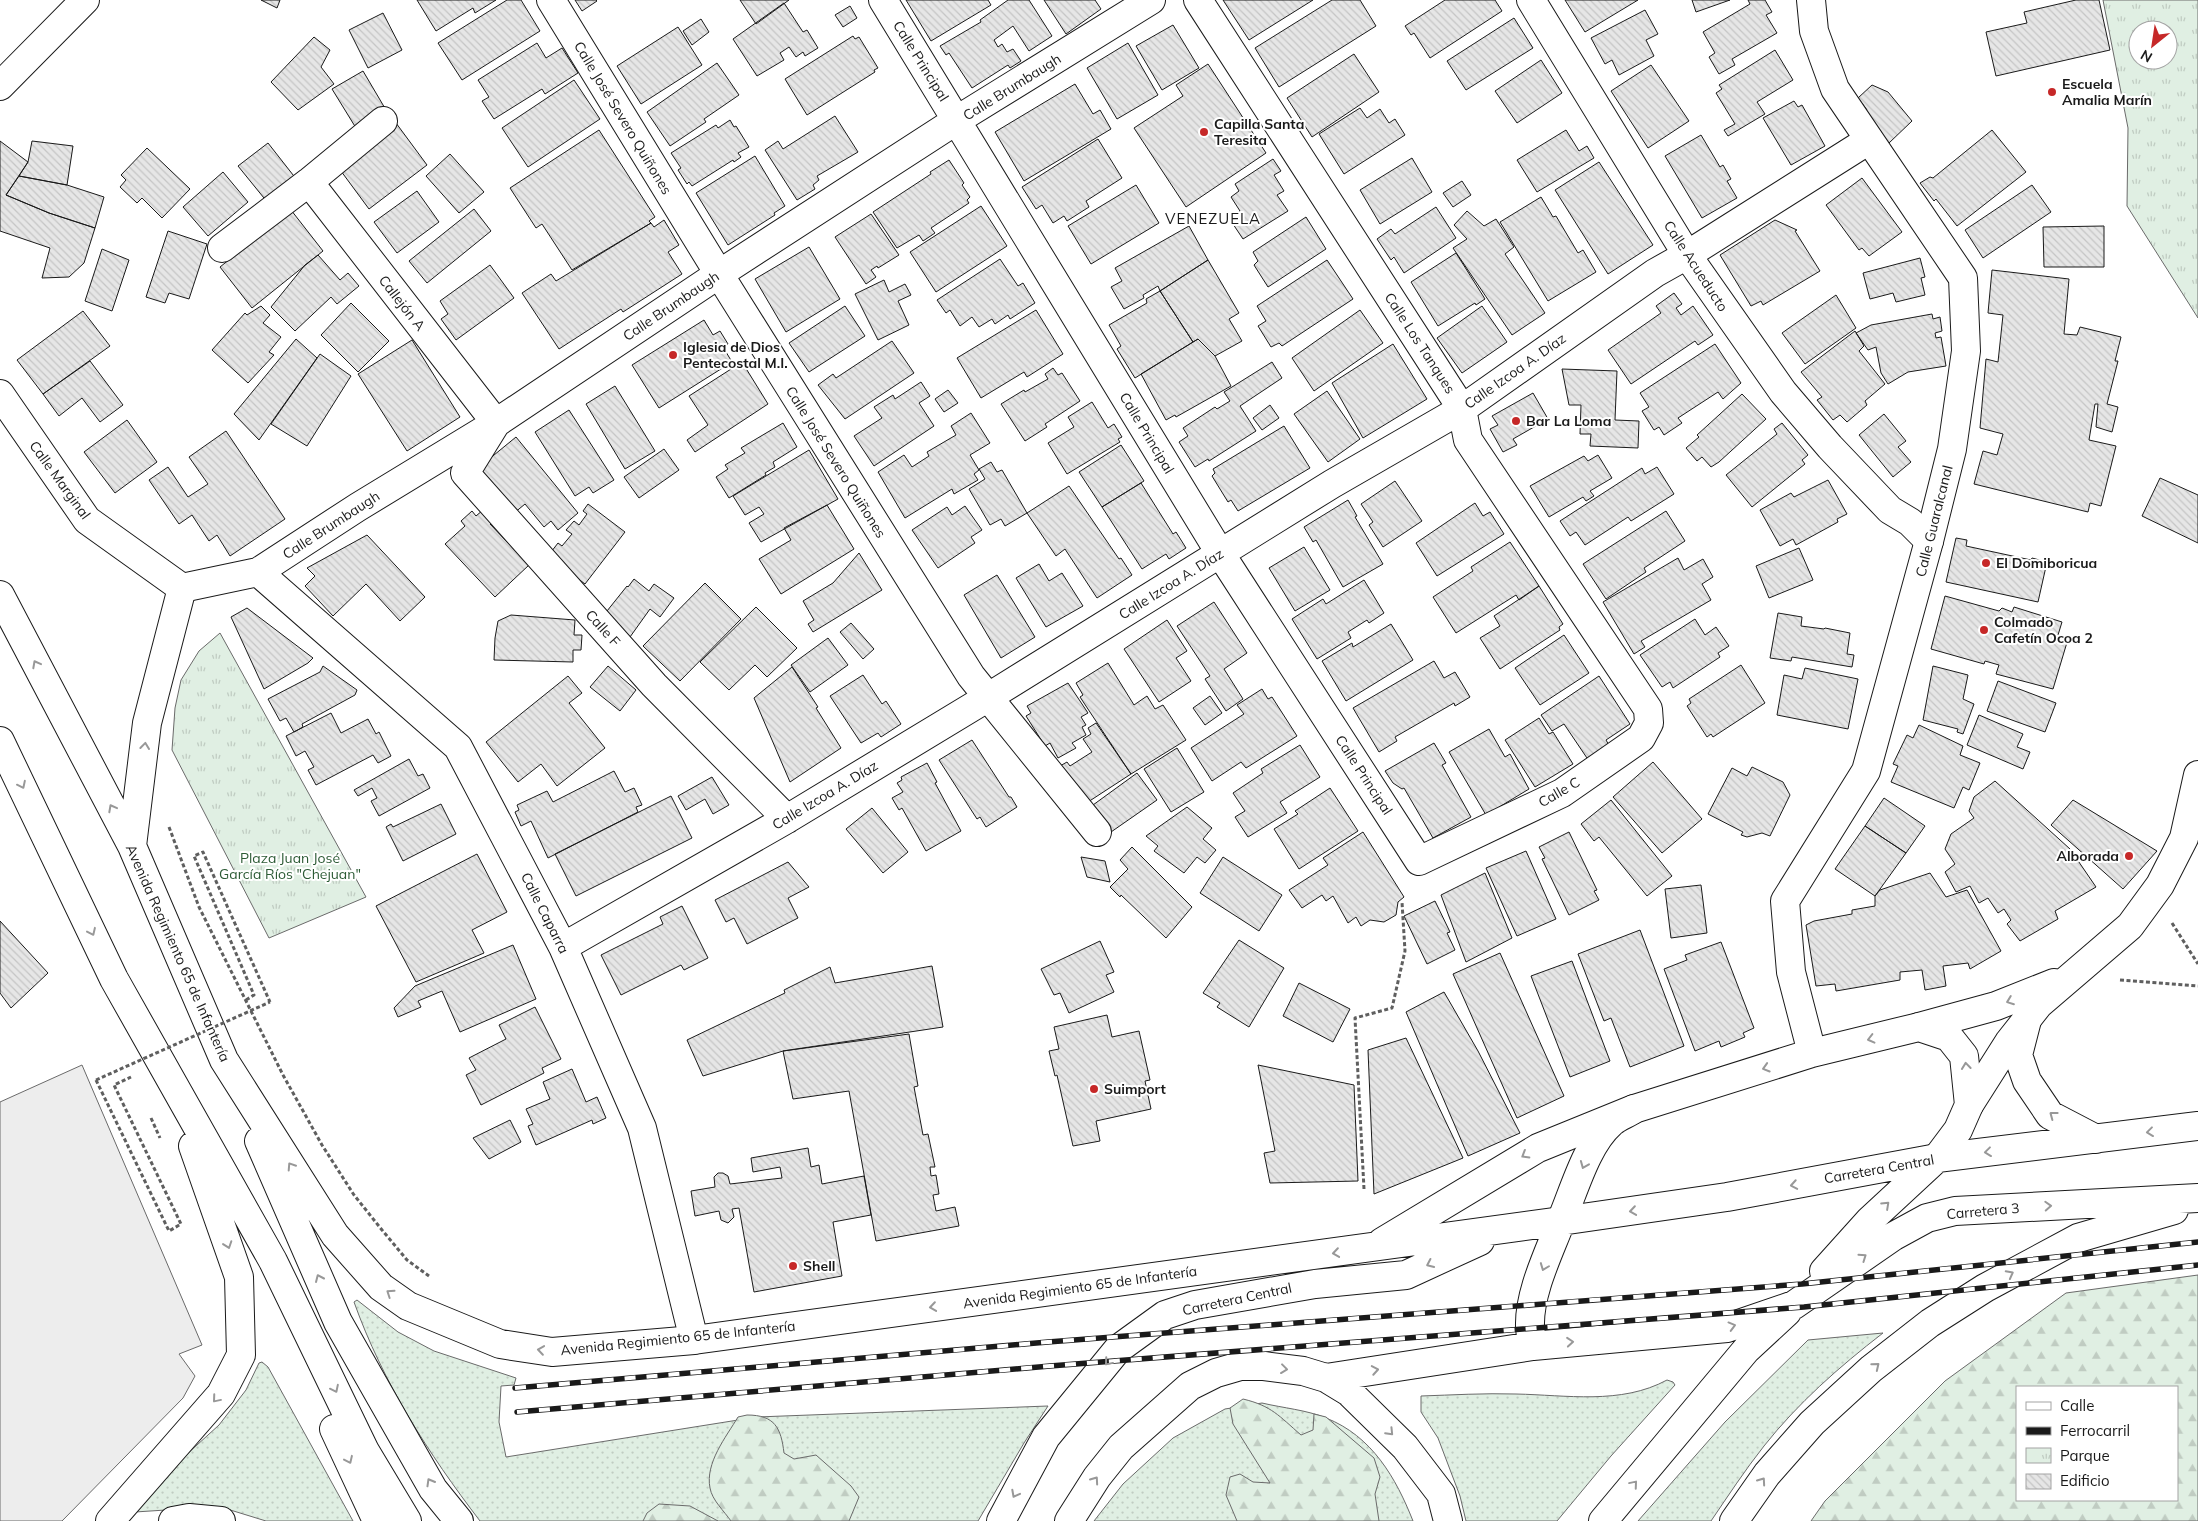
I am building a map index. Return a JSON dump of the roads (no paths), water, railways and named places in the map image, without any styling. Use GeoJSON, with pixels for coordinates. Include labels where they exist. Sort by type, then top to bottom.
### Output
{"type":"FeatureCollection","features":[{"type":"Feature","properties":{"kind":"main road"},"geometry":{"type":"LineString","coordinates":[[0,86],[85,0]]}},
{"type":"Feature","properties":{"kind":"main road","name":"Calle José Severo Quiñones"},"geometry":{"type":"LineString","coordinates":[[551,0],[719,274],[971,676],[1097,832]]}},
{"type":"Feature","properties":{"kind":"main road","name":"Calle Principal"},"geometry":{"type":"LineString","coordinates":[[883,0],[1220,553],[1420,861]]}},
{"type":"Feature","properties":{"kind":"main road","name":"Calle Brumbaugh"},"geometry":{"type":"LineString","coordinates":[[182,588],[258,572],[358,507],[496,423],[719,274],[957,120],[1151,0]]}},
{"type":"Feature","properties":{"kind":"main road","name":"Calle Los Tanques"},"geometry":{"type":"LineString","coordinates":[[1198,0],[1462,409],[1468,440],[1634,687]]}},
{"type":"Feature","properties":{"kind":"main road","name":"Calle Acueducto"},"geometry":{"type":"LineString","coordinates":[[1532,0],[1688,255],[1783,392],[1890,510],[1910,522],[1929,541]]}},
{"type":"Feature","properties":{"kind":"main road","name":"Calle Guaralcanal"},"geometry":{"type":"LineString","coordinates":[[1811,0],[1814,31],[1835,90],[1963,278],[1966,351],[1952,449],[1866,772],[1785,901],[1792,972],[1812,1053]]}},
{"type":"Feature","properties":{"kind":"main road"},"geometry":{"type":"LineString","coordinates":[[222,248],[309,182],[383,121]]}},
{"type":"Feature","properties":{"kind":"main road","name":"Calle Izcoa A. Díaz"},"geometry":{"type":"LineString","coordinates":[[563,947],[787,819],[987,698],[1332,484],[1462,409],[1655,273],[1688,255],[1870,140]]}},
{"type":"Feature","properties":{"kind":"main road","name":"Callejón A"},"geometry":{"type":"LineString","coordinates":[[309,182],[496,423]]}},
{"type":"Feature","properties":{"kind":"main road","name":"Calle Marginal"},"geometry":{"type":"LineString","coordinates":[[0,394],[87,520],[182,588]]}},
{"type":"Feature","properties":{"kind":"main road","name":"Calle F"},"geometry":{"type":"LineString","coordinates":[[496,423],[465,473],[654,685],[787,819]]}},
{"type":"Feature","properties":{"kind":"main road","name":"Calle Caparra"},"geometry":{"type":"LineString","coordinates":[[258,572],[458,747],[563,947],[642,1128],[694,1340]]}},
{"type":"Feature","properties":{"kind":"main road"},"geometry":{"type":"LineString","coordinates":[[132,846],[147,723],[182,588]]}},
{"type":"Feature","properties":{"kind":"main road","name":"Avenida Regimiento 65 de Infantería"},"geometry":{"type":"LineString","coordinates":[[0,595],[132,846],[224,1060],[335,1235],[381,1287],[408,1306],[500,1344],[552,1352],[694,1340],[1506,1229]]}},
{"type":"Feature","properties":{"kind":"main road","name":"Calle C"},"geometry":{"type":"LineString","coordinates":[[1420,861],[1562,793],[1641,738],[1650,723],[1648,709],[1634,687]]}},
{"type":"Feature","properties":{"kind":"main road"},"geometry":{"type":"LineString","coordinates":[[0,741],[114,979],[273,1261],[365,1450],[407,1521]]}},
{"type":"Feature","properties":{"kind":"main road"},"geometry":{"type":"LineString","coordinates":[[1603,1521],[1746,1350],[1794,1305],[1869,1221],[1937,1158],[1958,1130],[1969,1105],[2009,1042],[2039,1004],[2130,926],[2160,885],[2184,838],[2198,775]]}},
{"type":"Feature","properties":{"kind":"main road"},"geometry":{"type":"LineString","coordinates":[[1373,1248],[1538,1148],[1634,1109],[1812,1053],[1996,1006],[2072,976]]}},
{"type":"Feature","properties":{"kind":"main road"},"geometry":{"type":"LineString","coordinates":[[2027,1020],[2018,1055],[2027,1081],[2050,1115],[2096,1139]]}},
{"type":"Feature","properties":{"kind":"main road"},"geometry":{"type":"LineString","coordinates":[[1919,1027],[1949,1037],[1964,1056],[1969,1105]]}},
{"type":"Feature","properties":{"kind":"main road"},"geometry":{"type":"LineString","coordinates":[[224,1060],[338,1322],[433,1488],[459,1521]]}},
{"type":"Feature","properties":{"kind":"main road"},"geometry":{"type":"LineString","coordinates":[[110,1521],[221,1394],[241,1355],[239,1278],[172,1084]]}},
{"type":"Feature","properties":{"kind":"main road"},"geometry":{"type":"LineString","coordinates":[[172,1084],[377,1521]]}},
{"type":"Feature","properties":{"kind":"main road"},"geometry":{"type":"LineString","coordinates":[[1533,1346],[1530,1327],[1531,1311],[1540,1276],[1588,1155],[1599,1136],[1611,1123],[1634,1109]]}},
{"type":"Feature","properties":{"kind":"main road","name":"Carretera Central"},"geometry":{"type":"LineString","coordinates":[[1001,1521],[1046,1437],[1118,1349],[1165,1315],[1195,1305],[1315,1284],[1406,1275],[1506,1229],[1727,1197],[1937,1158],[2198,1126]]}},
{"type":"Feature","properties":{"kind":"main road"},"geometry":{"type":"LineString","coordinates":[[1734,1521],[1767,1474],[1812,1423],[1871,1369],[1930,1323],[1985,1288],[2078,1238],[2170,1211],[2198,1199]]}},
{"type":"Feature","properties":{"kind":"main road","name":"Carretera 3"},"geometry":{"type":"LineString","coordinates":[[1794,1305],[1894,1236],[1927,1218],[1956,1211],[2198,1199]]}},
{"type":"Feature","properties":{"kind":"main road"},"geometry":{"type":"LineString","coordinates":[[1326,1378],[1533,1346],[1727,1328],[1794,1305]]}},
{"type":"Feature","properties":{"kind":"main road"},"geometry":{"type":"LineString","coordinates":[[1069,1521],[1097,1477],[1121,1447],[1190,1386],[1216,1373],[1240,1366],[1264,1366],[1303,1371],[1326,1378],[1349,1392],[1405,1447],[1440,1494],[1448,1521]]}},
{"type":"Feature","properties":{"kind":"main road"},"geometry":{"type":"LineString","coordinates":[[173,1521],[189,1518],[221,1521]]}},
{"type":"Feature","properties":{"kind":"railway"},"geometry":{"type":"LineString","coordinates":[[515,1388],[1048,1342],[1802,1284],[2198,1242]]}},
{"type":"Feature","properties":{"kind":"railway"},"geometry":{"type":"LineString","coordinates":[[517,1412],[1050,1366],[1804,1307],[2198,1265]]}},
{"type":"Feature","properties":{"kind":"place","name":"Escuela Amalia Marín"},"geometry":{"type":"Point","coordinates":[2052,92]}},
{"type":"Feature","properties":{"kind":"place","name":"Capilla Santa Teresita"},"geometry":{"type":"Point","coordinates":[1204,132]}},
{"type":"Feature","properties":{"kind":"place","name":"Iglesia de Dios Pentecostal M.I."},"geometry":{"type":"Point","coordinates":[673,355]}},
{"type":"Feature","properties":{"kind":"place","name":"Bar La Loma"},"geometry":{"type":"Point","coordinates":[1516,421]}},
{"type":"Feature","properties":{"kind":"place","name":"El Domiboricua"},"geometry":{"type":"Point","coordinates":[1986,563]}},
{"type":"Feature","properties":{"kind":"place","name":"Colmado Cafetín Ocoa 2"},"geometry":{"type":"Point","coordinates":[1984,630]}},
{"type":"Feature","properties":{"kind":"place","name":"Alborada"},"geometry":{"type":"Point","coordinates":[2129,856]}},
{"type":"Feature","properties":{"kind":"place","name":"Suimport"},"geometry":{"type":"Point","coordinates":[1094,1089]}},
{"type":"Feature","properties":{"kind":"place","name":"Shell"},"geometry":{"type":"Point","coordinates":[793,1266]}},
{"type":"Feature","properties":{"kind":"district","name":"VENEZUELA"},"geometry":{"type":"Point","coordinates":[1213,219]}},
{"type":"Feature","properties":{"kind":"park label","name":"Plaza Juan José García Ríos \"Chejuan\""},"geometry":{"type":"Point","coordinates":[290,866]}}]}
